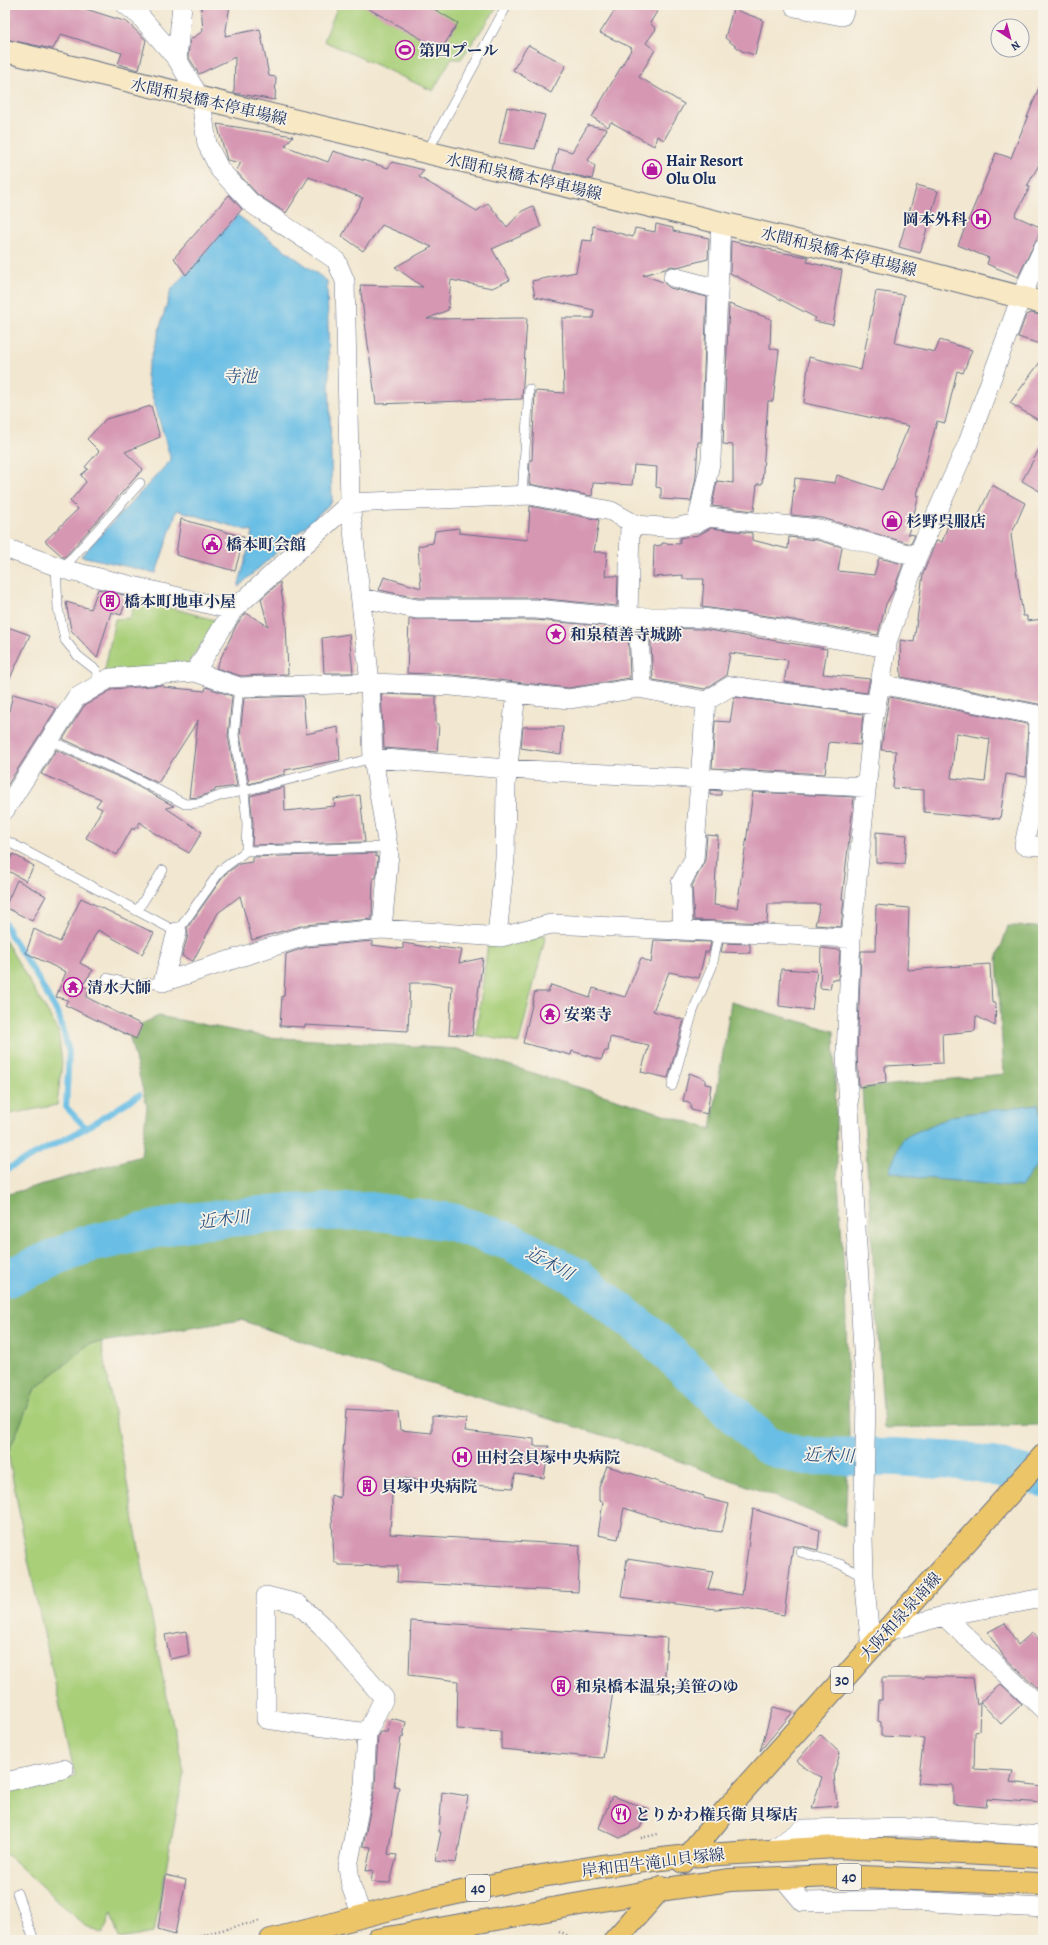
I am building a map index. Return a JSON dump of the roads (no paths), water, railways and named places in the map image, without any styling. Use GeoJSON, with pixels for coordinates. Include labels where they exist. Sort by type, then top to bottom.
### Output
{"type":"FeatureCollection","features":[{"type":"Feature","properties":{"kind":"main road","name":"水間和泉橋本停車場線"},"geometry":{"type":"LineString","coordinates":[[5,51],[201,100],[721,222],[909,268],[1043,303]]}},
{"type":"Feature","properties":{"kind":"main road","name":"大阪和泉泉南線"},"geometry":{"type":"LineString","coordinates":[[615,1940],[719,1818],[1043,1456]]}},
{"type":"Feature","properties":{"kind":"main road","name":"岸和田牛滝山貝塚線"},"geometry":{"type":"LineString","coordinates":[[271,1940],[362,1916],[511,1881],[602,1866],[688,1856],[773,1849],[837,1847],[1041,1850]]}},
{"type":"Feature","properties":{"kind":"main road","name":"岸和田牛滝山貝塚線"},"geometry":{"type":"LineString","coordinates":[[377,1940],[659,1890],[730,1880],[834,1876],[1042,1884]]}},
{"type":"Feature","properties":{"kind":"street"},"geometry":{"type":"LineString","coordinates":[[126,5],[140,16],[177,59],[201,100],[207,144],[220,170],[251,203],[336,260],[345,281],[350,503],[370,683],[373,758],[389,853],[382,929]]}},
{"type":"Feature","properties":{"kind":"street"},"geometry":{"type":"LineString","coordinates":[[177,59],[182,5]]}},
{"type":"Feature","properties":{"kind":"street"},"geometry":{"type":"LineString","coordinates":[[795,5],[795,7],[842,16],[846,5]]}},
{"type":"Feature","properties":{"kind":"street"},"geometry":{"type":"LineString","coordinates":[[697,523],[711,459],[721,222]]}},
{"type":"Feature","properties":{"kind":"street"},"geometry":{"type":"LineString","coordinates":[[871,1649],[864,1577],[863,1538],[866,1401],[846,1055],[851,938],[876,705],[887,648],[917,557],[968,443],[1021,297],[1043,249]]}},
{"type":"Feature","properties":{"kind":"street"},"geometry":{"type":"LineString","coordinates":[[673,277],[718,289]]}},
{"type":"Feature","properties":{"kind":"street"},"geometry":{"type":"LineString","coordinates":[[196,672],[233,610],[350,503],[530,494],[611,511],[636,526],[674,528],[697,523],[709,517],[819,529],[917,557]]}},
{"type":"Feature","properties":{"kind":"street"},"geometry":{"type":"LineString","coordinates":[[630,522],[633,617],[642,688]]}},
{"type":"Feature","properties":{"kind":"street"},"geometry":{"type":"LineString","coordinates":[[5,548],[60,567],[233,610]]}},
{"type":"Feature","properties":{"kind":"street"},"geometry":{"type":"LineString","coordinates":[[361,598],[417,608],[536,609],[633,617],[703,618],[780,629],[887,648]]}},
{"type":"Feature","properties":{"kind":"street"},"geometry":{"type":"LineString","coordinates":[[5,810],[76,698],[110,678],[196,672],[239,687],[370,683],[452,686],[569,699],[642,688],[706,701],[731,686],[876,705]]}},
{"type":"Feature","properties":{"kind":"street"},"geometry":{"type":"LineString","coordinates":[[880,684],[1041,716],[1037,784],[1024,845],[1043,846]]}},
{"type":"Feature","properties":{"kind":"street"},"geometry":{"type":"LineString","coordinates":[[497,936],[505,858],[507,769],[516,693]]}},
{"type":"Feature","properties":{"kind":"street"},"geometry":{"type":"LineString","coordinates":[[683,930],[681,883],[694,859],[706,701]]}},
{"type":"Feature","properties":{"kind":"street"},"geometry":{"type":"LineString","coordinates":[[373,758],[507,769],[866,787]]}},
{"type":"Feature","properties":{"kind":"street"},"geometry":{"type":"LineString","coordinates":[[163,982],[305,936],[382,929],[497,936],[551,924],[851,938]]}},
{"type":"Feature","properties":{"kind":"street"},"geometry":{"type":"LineString","coordinates":[[163,982],[177,932]]}},
{"type":"Feature","properties":{"kind":"street"},"geometry":{"type":"LineString","coordinates":[[362,1916],[351,1886],[348,1866],[364,1785],[367,1733],[384,1698],[321,1625],[298,1604],[266,1596],[266,1719],[367,1733]]}},
{"type":"Feature","properties":{"kind":"street"},"geometry":{"type":"LineString","coordinates":[[887,1631],[944,1616],[1043,1598]]}},
{"type":"Feature","properties":{"kind":"street"},"geometry":{"type":"LineString","coordinates":[[944,1616],[1043,1709]]}},
{"type":"Feature","properties":{"kind":"street"},"geometry":{"type":"LineString","coordinates":[[5,1782],[64,1769]]}},
{"type":"Feature","properties":{"kind":"street"},"geometry":{"type":"LineString","coordinates":[[782,1877],[803,1902],[895,1900],[1043,1908]]}},
{"type":"Feature","properties":{"kind":"lane"},"geometry":{"type":"LineString","coordinates":[[427,152],[507,5]]}},
{"type":"Feature","properties":{"kind":"lane"},"geometry":{"type":"LineString","coordinates":[[522,495],[529,389]]}},
{"type":"Feature","properties":{"kind":"lane"},"geometry":{"type":"LineString","coordinates":[[99,684],[96,670],[78,656],[65,640],[58,608],[60,567],[140,483]]}},
{"type":"Feature","properties":{"kind":"lane"},"geometry":{"type":"LineString","coordinates":[[239,687],[234,735],[244,791],[247,824],[246,851]]}},
{"type":"Feature","properties":{"kind":"lane"},"geometry":{"type":"LineString","coordinates":[[49,740],[129,774],[185,804],[200,803],[222,795],[244,791],[373,758]]}},
{"type":"Feature","properties":{"kind":"lane"},"geometry":{"type":"LineString","coordinates":[[5,840],[177,932],[221,870],[246,851],[388,847]]}},
{"type":"Feature","properties":{"kind":"lane"},"geometry":{"type":"LineString","coordinates":[[137,911],[163,870]]}},
{"type":"Feature","properties":{"kind":"lane"},"geometry":{"type":"LineString","coordinates":[[672,1086],[693,1011],[712,967],[719,932]]}},
{"type":"Feature","properties":{"kind":"lane"},"geometry":{"type":"LineString","coordinates":[[108,978],[135,985],[163,982]]}},
{"type":"Feature","properties":{"kind":"lane"},"geometry":{"type":"LineString","coordinates":[[800,1552],[840,1564],[864,1577]]}},
{"type":"Feature","properties":{"kind":"lane"},"geometry":{"type":"LineString","coordinates":[[17,1893],[34,1940]]}},
{"type":"Feature","properties":{"kind":"water","name":"寺池"},"geometry":{"type":"Polygon","coordinates":[[[237,215],[327,281],[332,502],[238,587],[253,532],[177,510],[156,573],[81,556],[171,460],[146,375],[171,290],[237,215]]]}},
{"type":"Feature","properties":{"kind":"water"},"geometry":{"type":"Polygon","coordinates":[[[1038,1104],[1043,1129],[1043,1156],[1021,1187],[913,1177],[889,1171],[903,1138],[952,1116],[1038,1104]]]}},
{"type":"Feature","properties":{"kind":"waterway"},"geometry":{"type":"LineString","coordinates":[[5,923],[11,936],[36,975],[59,1016],[69,1052],[66,1107],[86,1128]]}},
{"type":"Feature","properties":{"kind":"waterway"},"geometry":{"type":"LineString","coordinates":[[5,1170],[86,1128],[139,1095]]}},
{"type":"Feature","properties":{"kind":"waterway","name":"近木川"},"geometry":{"type":"LineString","coordinates":[[5,1279],[85,1245],[188,1222],[282,1213],[371,1211],[452,1222],[511,1242],[577,1277],[652,1337],[768,1446],[800,1456],[896,1457],[973,1462],[1043,1478]]}},
{"type":"Feature","properties":{"kind":"place","name":"第四プール"},"geometry":{"type":"Point","coordinates":[405,50]}},
{"type":"Feature","properties":{"kind":"place","name":"Hair Resort Olu Olu"},"geometry":{"type":"Point","coordinates":[652,169]}},
{"type":"Feature","properties":{"kind":"place","name":"岡本外科"},"geometry":{"type":"Point","coordinates":[981,219]}},
{"type":"Feature","properties":{"kind":"place","name":"杉野呉服店"},"geometry":{"type":"Point","coordinates":[892,521]}},
{"type":"Feature","properties":{"kind":"place","name":"橋本町会館"},"geometry":{"type":"Point","coordinates":[212,544]}},
{"type":"Feature","properties":{"kind":"place","name":"橋本町地車小屋"},"geometry":{"type":"Point","coordinates":[110,601]}},
{"type":"Feature","properties":{"kind":"place","name":"和泉積善寺城跡"},"geometry":{"type":"Point","coordinates":[556,634]}},
{"type":"Feature","properties":{"kind":"place","name":"清水大師"},"geometry":{"type":"Point","coordinates":[73,987]}},
{"type":"Feature","properties":{"kind":"place","name":"安楽寺"},"geometry":{"type":"Point","coordinates":[550,1014]}},
{"type":"Feature","properties":{"kind":"place","name":"田村会貝塚中央病院"},"geometry":{"type":"Point","coordinates":[462,1457]}},
{"type":"Feature","properties":{"kind":"place","name":"貝塚中央病院"},"geometry":{"type":"Point","coordinates":[367,1486]}},
{"type":"Feature","properties":{"kind":"place","name":"和泉橋本温泉;美笹のゆ"},"geometry":{"type":"Point","coordinates":[561,1686]}},
{"type":"Feature","properties":{"kind":"place","name":"とりかわ権兵衛 貝塚店"},"geometry":{"type":"Point","coordinates":[621,1814]}}]}
